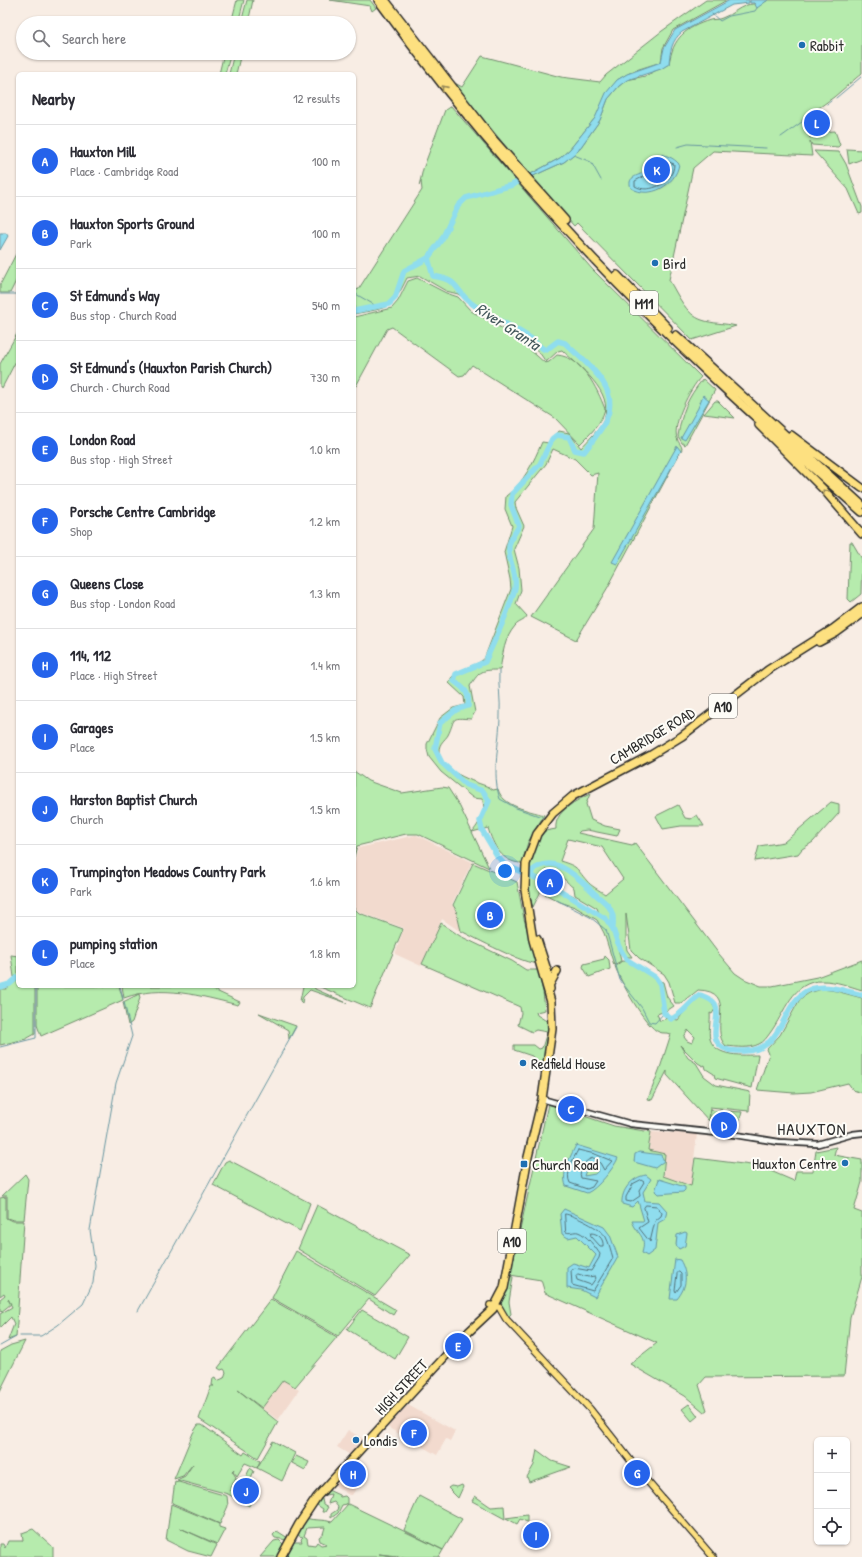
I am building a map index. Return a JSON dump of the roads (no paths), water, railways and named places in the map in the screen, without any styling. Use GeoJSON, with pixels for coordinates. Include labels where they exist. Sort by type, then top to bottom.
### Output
{"type":"FeatureCollection","features":[{"type":"Feature","properties":{"kind":"highway","name":"M11"},"geometry":{"type":"LineString","coordinates":[[378,0],[428,67],[531,187],[634,300],[739,401],[862,512]]}},
{"type":"Feature","properties":{"kind":"highway","name":"M11"},"geometry":{"type":"LineString","coordinates":[[385,0],[516,170]]}},
{"type":"Feature","properties":{"kind":"highway","name":"M11"},"geometry":{"type":"LineString","coordinates":[[531,187],[677,337],[862,505]]}},
{"type":"Feature","properties":{"kind":"highway","name":"M11"},"geometry":{"type":"LineString","coordinates":[[739,401],[746,412],[824,490],[862,534]]}},
{"type":"Feature","properties":{"kind":"highway","name":"M11"},"geometry":{"type":"LineString","coordinates":[[760,413],[862,488]]}},
{"type":"Feature","properties":{"kind":"highway","name":"CAMBRIDGE ROAD"},"geometry":{"type":"LineString","coordinates":[[532,932],[526,899],[526,864],[532,845],[541,828],[553,813],[566,801],[651,755],[682,736],[768,670],[809,645],[862,607]]}},
{"type":"Feature","properties":{"kind":"highway","name":"CAMBRIDGE ROAD"},"geometry":{"type":"LineString","coordinates":[[809,645],[836,633],[862,614]]}},
{"type":"Feature","properties":{"kind":"highway","name":"A10"},"geometry":{"type":"LineString","coordinates":[[532,932],[541,950],[550,984],[549,993]]}},
{"type":"Feature","properties":{"kind":"highway","name":"A10"},"geometry":{"type":"LineString","coordinates":[[493,1306],[506,1274],[528,1158],[542,1099],[552,1029],[552,1009],[549,993],[532,932]]}},
{"type":"Feature","properties":{"kind":"highway"},"geometry":{"type":"LineString","coordinates":[[550,984],[557,971]]}},
{"type":"Feature","properties":{"kind":"highway","name":"HIGH STREET"},"geometry":{"type":"LineString","coordinates":[[281,1557],[299,1524],[317,1497],[493,1306]]}},
{"type":"Feature","properties":{"kind":"main road"},"geometry":{"type":"LineString","coordinates":[[493,1306],[563,1378],[682,1521],[714,1557]]}},
{"type":"Feature","properties":{"kind":"street"},"geometry":{"type":"LineString","coordinates":[[542,1099],[631,1124],[736,1135],[779,1142],[818,1144],[848,1135],[862,1133]]}},
{"type":"Feature","properties":{"kind":"water"},"geometry":{"type":"Polygon","coordinates":[[[730,0],[749,0],[749,3],[732,5],[682,32],[672,46],[669,64],[661,69],[627,80],[619,86],[608,99],[600,120],[578,151],[564,162],[531,177],[529,175],[560,158],[570,149],[595,118],[606,93],[617,80],[627,74],[661,62],[664,48],[675,30],[730,0]]]}},
{"type":"Feature","properties":{"kind":"water"},"geometry":{"type":"Polygon","coordinates":[[[750,0],[768,0],[757,8],[754,3],[750,3],[750,0]]]}},
{"type":"Feature","properties":{"kind":"water"},"geometry":{"type":"Polygon","coordinates":[[[657,154],[669,157],[679,164],[677,172],[673,178],[668,184],[654,191],[638,191],[631,188],[630,181],[632,178],[646,170],[651,159],[657,154]]]}},
{"type":"Feature","properties":{"kind":"water"},"geometry":{"type":"Polygon","coordinates":[[[0,233],[6,233],[8,236],[0,250],[0,233]]]}},
{"type":"Feature","properties":{"kind":"water"},"geometry":{"type":"Polygon","coordinates":[[[703,395],[709,400],[685,440],[681,438],[698,408],[703,395]]]}},
{"type":"Feature","properties":{"kind":"water"},"geometry":{"type":"Polygon","coordinates":[[[677,446],[681,451],[617,564],[612,562],[677,446]]]}},
{"type":"Feature","properties":{"kind":"water"},"geometry":{"type":"Polygon","coordinates":[[[576,1145],[618,1158],[605,1178],[587,1193],[566,1186],[565,1170],[576,1145]],[[593,1162],[587,1167],[584,1176],[595,1174],[599,1170],[593,1162]]]}},
{"type":"Feature","properties":{"kind":"water"},"geometry":{"type":"Polygon","coordinates":[[[639,1152],[661,1155],[664,1161],[655,1168],[634,1162],[635,1154],[639,1152]]]}},
{"type":"Feature","properties":{"kind":"water"},"geometry":{"type":"Polygon","coordinates":[[[646,1175],[651,1179],[643,1192],[645,1201],[659,1202],[667,1211],[665,1219],[658,1223],[655,1250],[647,1256],[642,1253],[643,1239],[632,1221],[644,1221],[638,1201],[632,1207],[622,1204],[623,1194],[628,1185],[636,1178],[646,1175]]]}},
{"type":"Feature","properties":{"kind":"water"},"geometry":{"type":"Polygon","coordinates":[[[659,1179],[685,1187],[685,1190],[683,1192],[658,1194],[655,1191],[659,1179]]]}},
{"type":"Feature","properties":{"kind":"water"},"geometry":{"type":"Polygon","coordinates":[[[564,1209],[604,1227],[610,1235],[618,1257],[595,1297],[581,1290],[567,1288],[567,1267],[573,1263],[589,1268],[596,1255],[577,1236],[568,1238],[562,1234],[560,1214],[564,1209]]]}},
{"type":"Feature","properties":{"kind":"water"},"geometry":{"type":"Polygon","coordinates":[[[685,1232],[687,1233],[685,1246],[679,1249],[676,1245],[677,1235],[685,1232]]]}},
{"type":"Feature","properties":{"kind":"water"},"geometry":{"type":"Polygon","coordinates":[[[675,1259],[680,1260],[683,1265],[685,1280],[683,1290],[677,1299],[670,1299],[675,1259]]]}},
{"type":"Feature","properties":{"kind":"waterway"},"geometry":{"type":"LineString","coordinates":[[712,14],[720,21],[729,16],[755,11],[757,8]]}},
{"type":"Feature","properties":{"kind":"waterway"},"geometry":{"type":"LineString","coordinates":[[836,98],[861,77]]}},
{"type":"Feature","properties":{"kind":"waterway"},"geometry":{"type":"LineString","coordinates":[[827,104],[831,101]]}},
{"type":"Feature","properties":{"kind":"waterway"},"geometry":{"type":"LineString","coordinates":[[781,137],[820,109]]}},
{"type":"Feature","properties":{"kind":"waterway"},"geometry":{"type":"LineString","coordinates":[[677,147],[688,144],[766,148]]}},
{"type":"Feature","properties":{"kind":"waterway"},"geometry":{"type":"LineString","coordinates":[[574,155],[591,162],[601,180]]}},
{"type":"Feature","properties":{"kind":"waterway","name":"River Granta"},"geometry":{"type":"LineString","coordinates":[[356,311],[389,304],[395,298],[404,271],[428,258],[442,239],[458,206],[466,198],[512,185],[525,178]]}},
{"type":"Feature","properties":{"kind":"waterway","name":"River Granta"},"geometry":{"type":"LineString","coordinates":[[428,258],[433,276],[453,283],[471,303],[486,313],[525,334],[542,348],[546,350],[558,341],[565,343],[600,378],[606,388],[609,399],[609,411],[604,424],[584,452],[575,450],[569,437],[557,435],[552,439],[540,464],[512,494],[511,505],[519,526],[510,542],[509,548],[510,559],[515,576],[515,588],[506,616],[485,662],[456,674],[454,681],[466,692],[468,706],[456,710],[440,723],[435,749],[442,763],[466,785],[483,791],[489,801],[480,821],[482,830],[498,857],[505,865],[550,884],[606,919],[613,929],[619,947],[626,959],[655,977],[660,984],[664,1013],[671,1019],[676,1017],[700,995],[706,997],[714,1002],[717,1010],[715,1029],[717,1041],[721,1046],[728,1050],[743,1051],[757,1049],[767,1043],[775,1035],[793,1003],[801,995],[811,989],[824,987],[862,995]]}},
{"type":"Feature","properties":{"kind":"waterway"},"geometry":{"type":"LineString","coordinates":[[0,294],[16,294]]}},
{"type":"Feature","properties":{"kind":"waterway"},"geometry":{"type":"LineString","coordinates":[[356,294],[378,307]]}},
{"type":"Feature","properties":{"kind":"waterway"},"geometry":{"type":"LineString","coordinates":[[499,671],[500,725],[496,768],[497,789],[500,799],[516,808],[542,817]]}},
{"type":"Feature","properties":{"kind":"waterway","name":"River Granta"},"geometry":{"type":"LineString","coordinates":[[531,876],[532,871],[540,866],[549,864],[557,865],[573,874],[609,907],[613,916],[613,928]]}},
{"type":"Feature","properties":{"kind":"waterway"},"geometry":{"type":"LineString","coordinates":[[555,899],[590,917],[606,930],[620,980],[642,1008],[649,1022],[655,1023],[664,1013]]}},
{"type":"Feature","properties":{"kind":"waterway"},"geometry":{"type":"LineString","coordinates":[[0,987],[10,984],[16,979]]}},
{"type":"Feature","properties":{"kind":"waterway"},"geometry":{"type":"LineString","coordinates":[[0,1047],[36,1038],[36,988]]}},
{"type":"Feature","properties":{"kind":"waterway"},"geometry":{"type":"LineString","coordinates":[[120,988],[123,999]]}},
{"type":"Feature","properties":{"kind":"waterway"},"geometry":{"type":"LineString","coordinates":[[20,1336],[41,1336],[58,1325],[83,1304],[93,1283],[95,1265],[90,1230],[116,1083],[132,1036],[124,1002]]}},
{"type":"Feature","properties":{"kind":"waterway"},"geometry":{"type":"LineString","coordinates":[[138,1311],[296,1027]]}},
{"type":"Feature","properties":{"kind":"waterway"},"geometry":{"type":"LineString","coordinates":[[0,1346],[16,1337]]}},
{"type":"Feature","properties":{"kind":"waterway"},"geometry":{"type":"LineString","coordinates":[[286,1557],[296,1539]]}},
{"type":"Feature","properties":{"kind":"place","name":"Rabbit"},"geometry":{"type":"Point","coordinates":[802,45]}},
{"type":"Feature","properties":{"kind":"place","name":"pumping station"},"geometry":{"type":"Point","coordinates":[817,123]}},
{"type":"Feature","properties":{"kind":"place","name":"Trumpington Meadows Country Park"},"geometry":{"type":"Point","coordinates":[657,170]}},
{"type":"Feature","properties":{"kind":"place","name":"Bird"},"geometry":{"type":"Point","coordinates":[655,263]}},
{"type":"Feature","properties":{"kind":"place","name":"Hauxton Mill"},"geometry":{"type":"Point","coordinates":[550,882]}},
{"type":"Feature","properties":{"kind":"place","name":"Hauxton Sports Ground"},"geometry":{"type":"Point","coordinates":[490,915]}},
{"type":"Feature","properties":{"kind":"place","name":"Redfield House"},"geometry":{"type":"Point","coordinates":[523,1063]}},
{"type":"Feature","properties":{"kind":"place","name":"St Edmund's Way"},"geometry":{"type":"Point","coordinates":[571,1109]}},
{"type":"Feature","properties":{"kind":"place","name":"St Edmund's (Hauxton Parish Church)"},"geometry":{"type":"Point","coordinates":[724,1125]}},
{"type":"Feature","properties":{"kind":"place","name":"Hauxton Centre"},"geometry":{"type":"Point","coordinates":[845,1163]}},
{"type":"Feature","properties":{"kind":"place","name":"Church Road"},"geometry":{"type":"Point","coordinates":[524,1164]}},
{"type":"Feature","properties":{"kind":"place","name":"London Road"},"geometry":{"type":"Point","coordinates":[458,1346]}},
{"type":"Feature","properties":{"kind":"place","name":"Porsche Centre Cambridge"},"geometry":{"type":"Point","coordinates":[414,1433]}},
{"type":"Feature","properties":{"kind":"place","name":"Londis"},"geometry":{"type":"Point","coordinates":[356,1440]}},
{"type":"Feature","properties":{"kind":"place","name":"Queens Close"},"geometry":{"type":"Point","coordinates":[637,1473]}},
{"type":"Feature","properties":{"kind":"place","name":"114, 112"},"geometry":{"type":"Point","coordinates":[353,1474]}},
{"type":"Feature","properties":{"kind":"place","name":"Harston Baptist Church"},"geometry":{"type":"Point","coordinates":[246,1491]}},
{"type":"Feature","properties":{"kind":"place","name":"Garages"},"geometry":{"type":"Point","coordinates":[536,1535]}},
{"type":"Feature","properties":{"kind":"district","name":"HAUXTON"},"geometry":{"type":"Point","coordinates":[812,1128]}}]}
